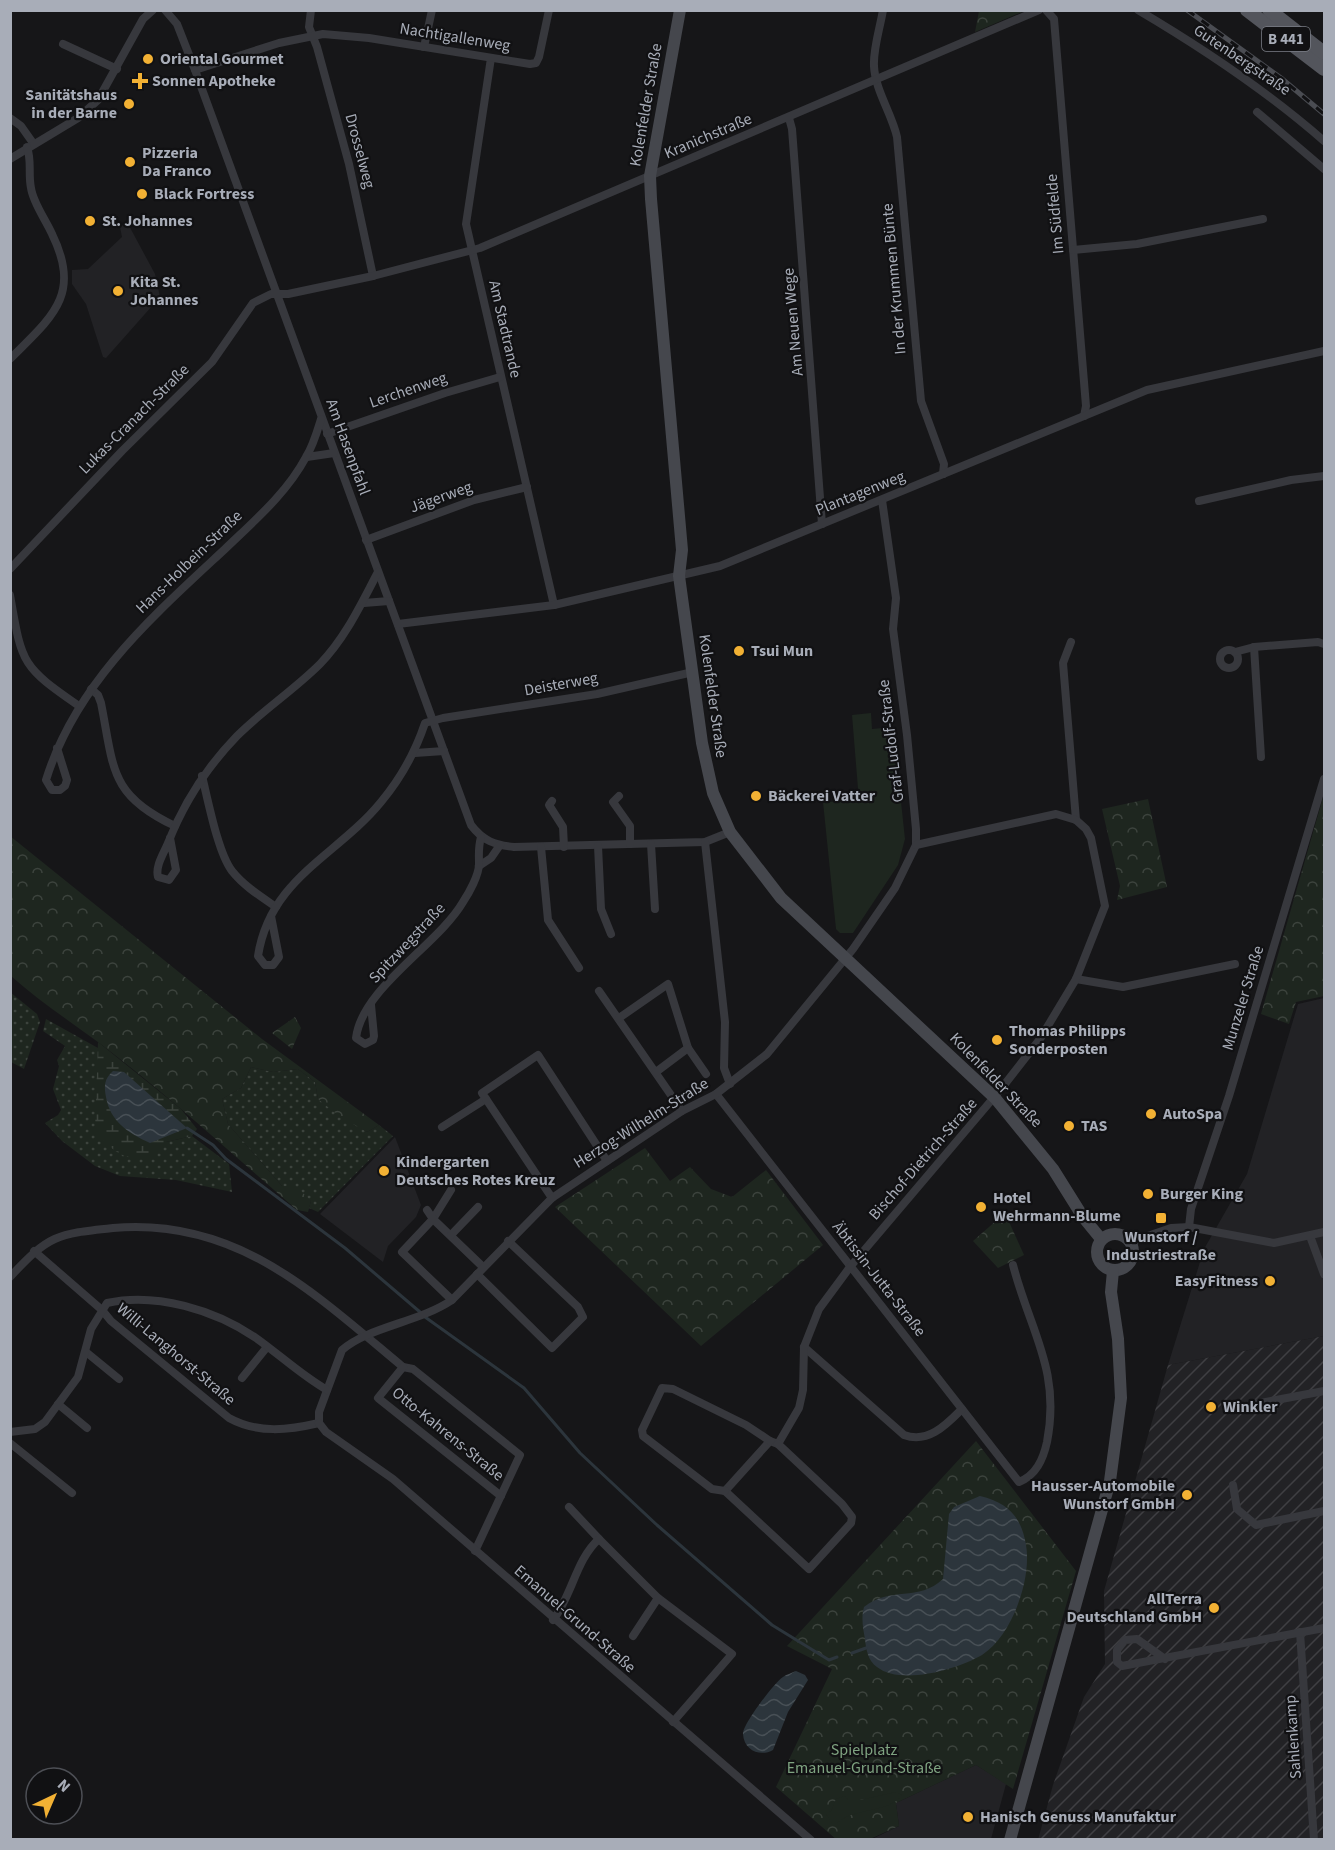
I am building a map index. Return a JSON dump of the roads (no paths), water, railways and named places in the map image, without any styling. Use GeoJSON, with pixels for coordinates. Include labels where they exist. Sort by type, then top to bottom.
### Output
{"type":"FeatureCollection","features":[{"type":"Feature","properties":{"kind":"main road","name":"Kolenfelder Straße"},"geometry":{"type":"LineString","coordinates":[[680,10],[650,176],[681,550],[679,576],[698,723],[719,811],[729,832],[781,898],[995,1098],[1053,1169],[1083,1217],[1101,1239]]}},
{"type":"Feature","properties":{"kind":"main road","name":"B 441"},"geometry":{"type":"LineString","coordinates":[[1247,10],[1324,69]]}},
{"type":"Feature","properties":{"kind":"main road","name":"B 441"},"geometry":{"type":"LineString","coordinates":[[1269,10],[1324,53]]}},
{"type":"Feature","properties":{"kind":"main road"},"geometry":{"type":"LineString","coordinates":[[1116,1234],[1130,1242],[1132,1259],[1124,1268],[1113,1270],[1098,1261],[1096,1250],[1101,1239],[1116,1234]]}},
{"type":"Feature","properties":{"kind":"main road"},"geometry":{"type":"LineString","coordinates":[[1010,1839],[1110,1481],[1121,1398],[1118,1339],[1111,1292],[1113,1270]]}},
{"type":"Feature","properties":{"kind":"street"},"geometry":{"type":"LineString","coordinates":[[10,159],[78,118],[98,100],[143,19],[153,10]]}},
{"type":"Feature","properties":{"kind":"street","name":"Am Hasenpfahl"},"geometry":{"type":"LineString","coordinates":[[165,10],[177,24],[195,70],[466,815],[481,837]]}},
{"type":"Feature","properties":{"kind":"street"},"geometry":{"type":"LineString","coordinates":[[311,10],[311,36]]}},
{"type":"Feature","properties":{"kind":"street"},"geometry":{"type":"LineString","coordinates":[[424,46],[432,10]]}},
{"type":"Feature","properties":{"kind":"street","name":"Nachtigallenweg"},"geometry":{"type":"LineString","coordinates":[[195,70],[244,53],[311,36],[369,38],[530,64],[536,63],[549,10]]}},
{"type":"Feature","properties":{"kind":"street"},"geometry":{"type":"LineString","coordinates":[[877,80],[874,65],[884,10]]}},
{"type":"Feature","properties":{"kind":"street","name":"Kranichstraße"},"geometry":{"type":"LineString","coordinates":[[277,294],[288,294],[373,276],[471,251],[1039,10]]}},
{"type":"Feature","properties":{"kind":"street","name":"Gutenbergstraße"},"geometry":{"type":"LineString","coordinates":[[1138,10],[1283,105],[1324,141]]}},
{"type":"Feature","properties":{"kind":"street","name":"Im Südfelde"},"geometry":{"type":"LineString","coordinates":[[1048,11],[1054,19],[1086,406],[1084,416]]}},
{"type":"Feature","properties":{"kind":"street","name":"Drosselweg"},"geometry":{"type":"LineString","coordinates":[[311,36],[317,47],[349,164],[373,276]]}},
{"type":"Feature","properties":{"kind":"street"},"geometry":{"type":"LineString","coordinates":[[63,44],[117,69]]}},
{"type":"Feature","properties":{"kind":"street","name":"Am Stadtrande"},"geometry":{"type":"LineString","coordinates":[[492,58],[466,224],[554,605]]}},
{"type":"Feature","properties":{"kind":"street","name":"In der Krummen Bünte"},"geometry":{"type":"LineString","coordinates":[[877,80],[893,119],[897,137],[921,401],[944,464],[943,474]]}},
{"type":"Feature","properties":{"kind":"street"},"geometry":{"type":"LineString","coordinates":[[1257,112],[1324,169]]}},
{"type":"Feature","properties":{"kind":"street"},"geometry":{"type":"LineString","coordinates":[[10,118],[21,126],[30,145],[31,189],[63,255],[65,276],[64,287],[53,314],[10,359]]}},
{"type":"Feature","properties":{"kind":"street","name":"Am Neuen Wege"},"geometry":{"type":"LineString","coordinates":[[789,118],[793,141],[822,524]]}},
{"type":"Feature","properties":{"kind":"street"},"geometry":{"type":"LineString","coordinates":[[1073,250],[1137,244],[1263,219]]}},
{"type":"Feature","properties":{"kind":"street","name":"Lukas-Cranach-Straße"},"geometry":{"type":"LineString","coordinates":[[10,569],[122,451],[212,362],[253,303],[277,294]]}},
{"type":"Feature","properties":{"kind":"street","name":"Plantagenweg"},"geometry":{"type":"LineString","coordinates":[[398,624],[554,605],[720,566],[1148,390],[1324,351]]}},
{"type":"Feature","properties":{"kind":"street","name":"Lerchenweg"},"geometry":{"type":"LineString","coordinates":[[327,434],[445,393],[500,377]]}},
{"type":"Feature","properties":{"kind":"street","name":"Hans-Holbein-Straße"},"geometry":{"type":"LineString","coordinates":[[57,748],[79,706],[133,637],[262,514],[307,457],[321,419]]}},
{"type":"Feature","properties":{"kind":"street"},"geometry":{"type":"LineString","coordinates":[[307,457],[334,453]]}},
{"type":"Feature","properties":{"kind":"street"},"geometry":{"type":"LineString","coordinates":[[1199,501],[1291,480],[1324,476]]}},
{"type":"Feature","properties":{"kind":"street","name":"Jägerweg"},"geometry":{"type":"LineString","coordinates":[[366,540],[474,500],[527,487]]}},
{"type":"Feature","properties":{"kind":"street","name":"Graf-Ludolf-Straße"},"geometry":{"type":"LineString","coordinates":[[882,500],[896,598],[893,629],[907,735],[916,845]]}},
{"type":"Feature","properties":{"kind":"street"},"geometry":{"type":"LineString","coordinates":[[170,838],[202,776],[237,736],[320,664],[364,603],[378,572]]}},
{"type":"Feature","properties":{"kind":"street"},"geometry":{"type":"LineString","coordinates":[[10,595],[20,647],[28,666],[40,679],[79,706]]}},
{"type":"Feature","properties":{"kind":"street"},"geometry":{"type":"LineString","coordinates":[[364,603],[389,601]]}},
{"type":"Feature","properties":{"kind":"street"},"geometry":{"type":"LineString","coordinates":[[845,958],[895,888],[916,845],[1056,814],[1076,820],[1063,663],[1071,642]]}},
{"type":"Feature","properties":{"kind":"street"},"geometry":{"type":"LineString","coordinates":[[1235,652],[1254,647],[1318,642],[1324,644]]}},
{"type":"Feature","properties":{"kind":"street"},"geometry":{"type":"LineString","coordinates":[[1254,647],[1261,757]]}},
{"type":"Feature","properties":{"kind":"street","name":"Deisterweg"},"geometry":{"type":"LineString","coordinates":[[432,720],[597,694],[693,672]]}},
{"type":"Feature","properties":{"kind":"street"},"geometry":{"type":"LineString","coordinates":[[91,689],[98,695],[101,703],[115,773],[120,784],[141,808],[175,826]]}},
{"type":"Feature","properties":{"kind":"street"},"geometry":{"type":"LineString","coordinates":[[271,916],[279,957],[273,965],[265,965],[258,956],[265,928],[271,916],[276,907],[305,870],[380,804],[415,753],[425,723],[432,720]]}},
{"type":"Feature","properties":{"kind":"street"},"geometry":{"type":"LineString","coordinates":[[415,753],[444,751]]}},
{"type":"Feature","properties":{"kind":"street"},"geometry":{"type":"LineString","coordinates":[[202,776],[213,818],[231,870],[254,892],[276,907]]}},
{"type":"Feature","properties":{"kind":"street","name":"Munzeler Straße"},"geometry":{"type":"LineString","coordinates":[[1189,1227],[1191,1209],[1229,1096],[1324,778]]}},
{"type":"Feature","properties":{"kind":"street"},"geometry":{"type":"LineString","coordinates":[[619,796],[613,802],[630,826],[630,844]]}},
{"type":"Feature","properties":{"kind":"street"},"geometry":{"type":"LineString","coordinates":[[552,801],[549,805],[563,827],[564,847]]}},
{"type":"Feature","properties":{"kind":"street","name":"Bischof-Dietrich-Straße"},"geometry":{"type":"LineString","coordinates":[[725,1491],[774,1443],[799,1408],[803,1390],[804,1347],[819,1308],[850,1267],[995,1098],[1040,1039],[1076,979],[1104,906],[1091,838],[1076,820]]}},
{"type":"Feature","properties":{"kind":"street"},"geometry":{"type":"LineString","coordinates":[[481,837],[500,845],[564,847],[705,842],[729,832]]}},
{"type":"Feature","properties":{"kind":"street","name":"Spitzwegstraße"},"geometry":{"type":"LineString","coordinates":[[479,866],[477,851],[481,837]]}},
{"type":"Feature","properties":{"kind":"street","name":"Herzog-Wilhelm-Straße"},"geometry":{"type":"LineString","coordinates":[[705,842],[725,1022],[724,1068],[730,1084]]}},
{"type":"Feature","properties":{"kind":"street"},"geometry":{"type":"LineString","coordinates":[[651,844],[655,909]]}},
{"type":"Feature","properties":{"kind":"street","name":"Spitzwegstraße"},"geometry":{"type":"LineString","coordinates":[[371,1005],[395,975],[457,912],[479,866],[490,858],[500,845]]}},
{"type":"Feature","properties":{"kind":"street"},"geometry":{"type":"LineString","coordinates":[[598,846],[601,909],[611,934]]}},
{"type":"Feature","properties":{"kind":"street"},"geometry":{"type":"LineString","coordinates":[[541,847],[548,920],[579,968]]}},
{"type":"Feature","properties":{"kind":"street","name":"Herzog-Wilhelm-Straße"},"geometry":{"type":"LineString","coordinates":[[319,1423],[320,1412],[342,1350],[367,1336],[431,1313],[452,1300],[552,1198],[682,1111],[716,1094],[730,1084],[778,1042],[845,958]]}},
{"type":"Feature","properties":{"kind":"street"},"geometry":{"type":"LineString","coordinates":[[1076,979],[1123,987],[1234,964]]}},
{"type":"Feature","properties":{"kind":"street"},"geometry":{"type":"LineString","coordinates":[[619,1018],[668,984],[688,1048],[706,1074]]}},
{"type":"Feature","properties":{"kind":"street"},"geometry":{"type":"LineString","coordinates":[[599,991],[682,1111]]}},
{"type":"Feature","properties":{"kind":"street"},"geometry":{"type":"LineString","coordinates":[[656,1072],[688,1048]]}},
{"type":"Feature","properties":{"kind":"street"},"geometry":{"type":"LineString","coordinates":[[552,1198],[482,1093],[538,1055],[607,1161]]}},
{"type":"Feature","properties":{"kind":"street","name":"Äbtissin-Jutta-Straße"},"geometry":{"type":"LineString","coordinates":[[716,1094],[1019,1482],[1030,1477],[1038,1467],[1045,1449],[1052,1404],[1045,1357],[1025,1307],[1013,1265]]}},
{"type":"Feature","properties":{"kind":"street"},"geometry":{"type":"LineString","coordinates":[[442,1127],[486,1099]]}},
{"type":"Feature","properties":{"kind":"street"},"geometry":{"type":"LineString","coordinates":[[451,1190],[433,1219],[402,1252],[452,1300]]}},
{"type":"Feature","properties":{"kind":"street"},"geometry":{"type":"LineString","coordinates":[[452,1235],[477,1207]]}},
{"type":"Feature","properties":{"kind":"street"},"geometry":{"type":"LineString","coordinates":[[427,1210],[433,1219],[483,1267]]}},
{"type":"Feature","properties":{"kind":"street","name":"Otto-Kahrens-Straße"},"geometry":{"type":"LineString","coordinates":[[10,1277],[34,1251],[50,1239],[68,1234],[124,1227],[177,1231],[211,1239],[237,1247],[281,1269],[330,1305],[403,1367],[413,1369],[519,1455],[475,1551]]}},
{"type":"Feature","properties":{"kind":"street"},"geometry":{"type":"LineString","coordinates":[[1130,1242],[1171,1228],[1189,1227],[1274,1243],[1324,1232]]}},
{"type":"Feature","properties":{"kind":"street"},"geometry":{"type":"LineString","coordinates":[[1310,1236],[1324,1274]]}},
{"type":"Feature","properties":{"kind":"street"},"geometry":{"type":"LineString","coordinates":[[477,1274],[552,1348],[577,1326],[583,1317],[578,1307],[508,1242]]}},
{"type":"Feature","properties":{"kind":"street","name":"Willi-Langhorst-Straße"},"geometry":{"type":"LineString","coordinates":[[34,1251],[102,1310],[111,1321],[237,1423],[251,1427],[285,1430],[319,1423]]}},
{"type":"Feature","properties":{"kind":"street"},"geometry":{"type":"LineString","coordinates":[[10,1432],[34,1429],[45,1422],[78,1377],[91,1329],[102,1310],[107,1303],[121,1299],[186,1307],[229,1322],[327,1390]]}},
{"type":"Feature","properties":{"kind":"street"},"geometry":{"type":"LineString","coordinates":[[242,1378],[267,1347]]}},
{"type":"Feature","properties":{"kind":"street"},"geometry":{"type":"LineString","coordinates":[[804,1347],[903,1435],[912,1438],[930,1435],[944,1426],[962,1409]]}},
{"type":"Feature","properties":{"kind":"street"},"geometry":{"type":"LineString","coordinates":[[86,1352],[119,1379]]}},
{"type":"Feature","properties":{"kind":"street","name":"Otto-Kahrens-Straße"},"geometry":{"type":"LineString","coordinates":[[403,1367],[378,1398],[501,1496]]}},
{"type":"Feature","properties":{"kind":"street"},"geometry":{"type":"LineString","coordinates":[[662,1388],[673,1389],[746,1425],[774,1443],[842,1504],[852,1517],[851,1523],[809,1569],[725,1491],[712,1489],[644,1436],[642,1430],[662,1388]]}},
{"type":"Feature","properties":{"kind":"street"},"geometry":{"type":"LineString","coordinates":[[1255,1404],[1324,1391]]}},
{"type":"Feature","properties":{"kind":"street"},"geometry":{"type":"LineString","coordinates":[[58,1404],[87,1428]]}},
{"type":"Feature","properties":{"kind":"street","name":"Emanuel-Grund-Straße"},"geometry":{"type":"LineString","coordinates":[[319,1423],[326,1432],[393,1479],[553,1620],[811,1839]]}},
{"type":"Feature","properties":{"kind":"street"},"geometry":{"type":"LineString","coordinates":[[10,1443],[72,1493]]}},
{"type":"Feature","properties":{"kind":"street"},"geometry":{"type":"LineString","coordinates":[[1233,1485],[1238,1509],[1256,1524],[1324,1511]]}},
{"type":"Feature","properties":{"kind":"street"},"geometry":{"type":"LineString","coordinates":[[568,1507],[658,1598],[732,1654],[673,1722]]}},
{"type":"Feature","properties":{"kind":"street"},"geometry":{"type":"LineString","coordinates":[[553,1620],[562,1608],[590,1547],[599,1539]]}},
{"type":"Feature","properties":{"kind":"street"},"geometry":{"type":"LineString","coordinates":[[633,1636],[658,1598]]}},
{"type":"Feature","properties":{"kind":"street"},"geometry":{"type":"LineString","coordinates":[[1165,1659],[1137,1639],[1125,1640],[1117,1650],[1117,1662],[1122,1666],[1165,1659],[1324,1628]]}},
{"type":"Feature","properties":{"kind":"street","name":"Sahlenkamp"},"geometry":{"type":"LineString","coordinates":[[1300,1632],[1314,1839]]}},
{"type":"Feature","properties":{"kind":"water"},"geometry":{"type":"Polygon","coordinates":[[[113,1071],[124,1072],[187,1128],[150,1143],[127,1130],[111,1113],[106,1097],[105,1083],[113,1071]]]}},
{"type":"Feature","properties":{"kind":"water"},"geometry":{"type":"Polygon","coordinates":[[[980,1496],[1012,1512],[1024,1535],[1026,1574],[1018,1606],[1011,1621],[993,1646],[972,1660],[930,1673],[900,1675],[887,1673],[871,1662],[867,1651],[863,1623],[864,1607],[884,1597],[924,1590],[943,1579],[949,1514],[954,1507],[980,1496]]]}},
{"type":"Feature","properties":{"kind":"water"},"geometry":{"type":"Polygon","coordinates":[[[796,1671],[805,1675],[808,1680],[788,1712],[773,1750],[763,1753],[754,1751],[746,1745],[744,1729],[773,1687],[785,1676],[796,1671]]]}},
{"type":"Feature","properties":{"kind":"waterway"},"geometry":{"type":"LineString","coordinates":[[187,1128],[213,1145],[226,1159],[345,1248],[420,1312]]}},
{"type":"Feature","properties":{"kind":"waterway"},"geometry":{"type":"LineString","coordinates":[[425,1317],[524,1388],[580,1453],[657,1525],[772,1625],[829,1660],[837,1657]]}},
{"type":"Feature","properties":{"kind":"waterway"},"geometry":{"type":"LineString","coordinates":[[852,1653],[866,1648]]}},
{"type":"Feature","properties":{"kind":"railway"},"geometry":{"type":"LineString","coordinates":[[1187,10],[1281,78],[1324,114]]}},
{"type":"Feature","properties":{"kind":"place","name":"Oriental Gourmet"},"geometry":{"type":"Point","coordinates":[148,59]}},
{"type":"Feature","properties":{"kind":"place","name":"Sonnen Apotheke"},"geometry":{"type":"Point","coordinates":[140,81]}},
{"type":"Feature","properties":{"kind":"place","name":"Sanitätshaus in der Barne"},"geometry":{"type":"Point","coordinates":[129,104]}},
{"type":"Feature","properties":{"kind":"place","name":"Pizzeria Da Franco"},"geometry":{"type":"Point","coordinates":[130,162]}},
{"type":"Feature","properties":{"kind":"place","name":"Black Fortress"},"geometry":{"type":"Point","coordinates":[142,194]}},
{"type":"Feature","properties":{"kind":"place","name":"St. Johannes"},"geometry":{"type":"Point","coordinates":[90,221]}},
{"type":"Feature","properties":{"kind":"place","name":"Kita St. Johannes"},"geometry":{"type":"Point","coordinates":[118,291]}},
{"type":"Feature","properties":{"kind":"place","name":"Tsui Mun"},"geometry":{"type":"Point","coordinates":[739,651]}},
{"type":"Feature","properties":{"kind":"place","name":"Bäckerei Vatter"},"geometry":{"type":"Point","coordinates":[756,796]}},
{"type":"Feature","properties":{"kind":"place","name":"Thomas Philipps Sonderposten"},"geometry":{"type":"Point","coordinates":[997,1040]}},
{"type":"Feature","properties":{"kind":"place","name":"AutoSpa"},"geometry":{"type":"Point","coordinates":[1151,1114]}},
{"type":"Feature","properties":{"kind":"place","name":"TAS"},"geometry":{"type":"Point","coordinates":[1069,1126]}},
{"type":"Feature","properties":{"kind":"place","name":"Kindergarten Deutsches Rotes Kreuz"},"geometry":{"type":"Point","coordinates":[384,1171]}},
{"type":"Feature","properties":{"kind":"place","name":"Burger King"},"geometry":{"type":"Point","coordinates":[1148,1194]}},
{"type":"Feature","properties":{"kind":"place","name":"Hotel Wehrmann-Blume"},"geometry":{"type":"Point","coordinates":[981,1207]}},
{"type":"Feature","properties":{"kind":"place","name":"Wunstorf / Industriestraße"},"geometry":{"type":"Point","coordinates":[1161,1218]}},
{"type":"Feature","properties":{"kind":"place","name":"EasyFitness"},"geometry":{"type":"Point","coordinates":[1270,1281]}},
{"type":"Feature","properties":{"kind":"place","name":"Winkler"},"geometry":{"type":"Point","coordinates":[1211,1407]}},
{"type":"Feature","properties":{"kind":"place","name":"Hausser-Automobile Wunstorf GmbH"},"geometry":{"type":"Point","coordinates":[1187,1495]}},
{"type":"Feature","properties":{"kind":"place","name":"AllTerra Deutschland GmbH"},"geometry":{"type":"Point","coordinates":[1214,1608]}},
{"type":"Feature","properties":{"kind":"place","name":"Hanisch Genuss Manufaktur"},"geometry":{"type":"Point","coordinates":[968,1817]}},
{"type":"Feature","properties":{"kind":"park label","name":"Spielplatz Emanuel-Grund-Straße"},"geometry":{"type":"Point","coordinates":[864,1759]}}]}
